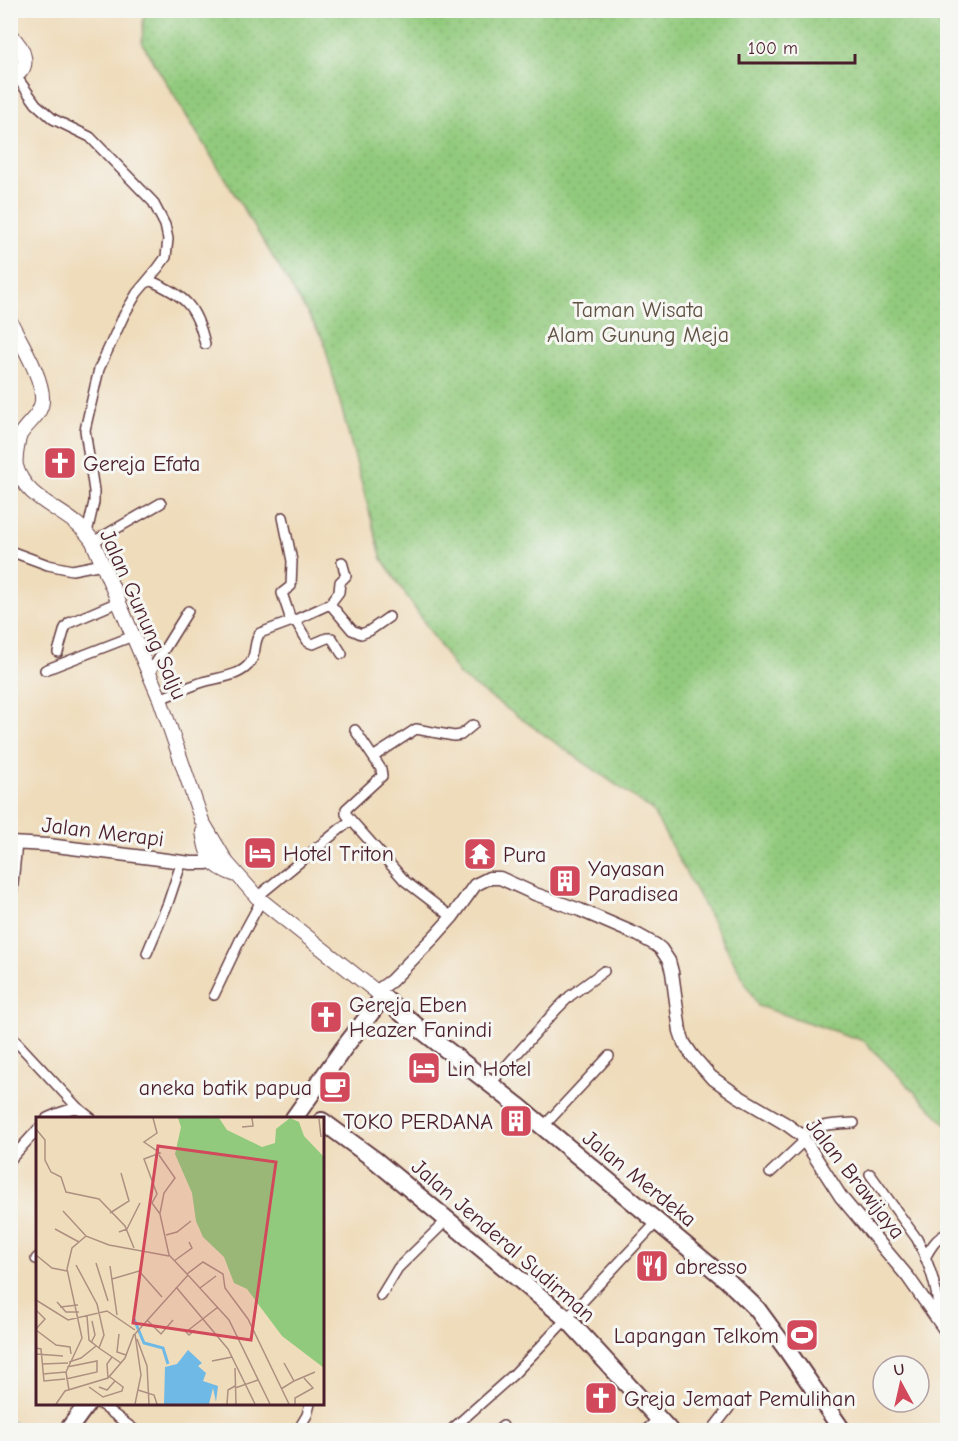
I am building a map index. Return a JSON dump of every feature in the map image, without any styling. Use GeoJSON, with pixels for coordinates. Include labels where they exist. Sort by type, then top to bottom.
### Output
{"type":"FeatureCollection","features":[{"type":"Feature","properties":{"kind":"highway","name":"Jalan Merdeka"},"geometry":{"type":"LineString","coordinates":[[380,994],[727,1280],[757,1309],[842,1431]]}},
{"type":"Feature","properties":{"kind":"highway"},"geometry":{"type":"LineString","coordinates":[[313,1117],[298,1112],[380,994]]}},
{"type":"Feature","properties":{"kind":"highway"},"geometry":{"type":"LineString","coordinates":[[282,1117],[293,1100],[380,994]]}},
{"type":"Feature","properties":{"kind":"highway","name":"Jalan Jenderal Sudirman"},"geometry":{"type":"LineString","coordinates":[[324,1122],[448,1219],[567,1319],[658,1427]]}},
{"type":"Feature","properties":{"kind":"highway"},"geometry":{"type":"LineString","coordinates":[[68,1431],[86,1405]]}},
{"type":"Feature","properties":{"kind":"highway"},"geometry":{"type":"LineString","coordinates":[[80,1431],[98,1405]]}},
{"type":"Feature","properties":{"kind":"main road"},"geometry":{"type":"LineString","coordinates":[[10,35],[24,54],[23,68],[13,77]]}},
{"type":"Feature","properties":{"kind":"main road","name":"Jalan Gunung Salju"},"geometry":{"type":"LineString","coordinates":[[10,321],[41,387],[42,399],[41,409],[19,437],[15,465],[33,493],[70,518],[90,537],[160,699],[216,857]]}},
{"type":"Feature","properties":{"kind":"main road"},"geometry":{"type":"LineString","coordinates":[[216,857],[218,868],[237,876],[259,899],[380,994]]}},
{"type":"Feature","properties":{"kind":"street"},"geometry":{"type":"LineString","coordinates":[[13,77],[36,104],[53,119],[90,137],[153,202],[165,225],[168,239],[166,257],[137,293],[99,369],[85,424],[94,491],[90,537]]}},
{"type":"Feature","properties":{"kind":"street"},"geometry":{"type":"LineString","coordinates":[[149,280],[171,290],[190,306],[201,324],[205,344]]}},
{"type":"Feature","properties":{"kind":"street"},"geometry":{"type":"LineString","coordinates":[[90,537],[161,503]]}},
{"type":"Feature","properties":{"kind":"street"},"geometry":{"type":"LineString","coordinates":[[283,517],[292,561],[291,586],[282,593],[292,621],[308,642],[313,644],[332,638],[342,654]]}},
{"type":"Feature","properties":{"kind":"street"},"geometry":{"type":"LineString","coordinates":[[10,551],[48,565],[72,570],[103,564]]}},
{"type":"Feature","properties":{"kind":"street"},"geometry":{"type":"LineString","coordinates":[[160,699],[248,666],[252,661],[256,640],[260,633],[330,604],[339,592],[340,582],[346,576],[342,562]]}},
{"type":"Feature","properties":{"kind":"street"},"geometry":{"type":"LineString","coordinates":[[57,652],[66,626],[118,602]]}},
{"type":"Feature","properties":{"kind":"street"},"geometry":{"type":"LineString","coordinates":[[330,604],[352,630],[362,634],[369,632],[389,617]]}},
{"type":"Feature","properties":{"kind":"street"},"geometry":{"type":"LineString","coordinates":[[149,674],[188,611]]}},
{"type":"Feature","properties":{"kind":"street"},"geometry":{"type":"LineString","coordinates":[[45,670],[133,636]]}},
{"type":"Feature","properties":{"kind":"street"},"geometry":{"type":"LineString","coordinates":[[373,757],[416,729],[458,736],[473,725]]}},
{"type":"Feature","properties":{"kind":"street"},"geometry":{"type":"LineString","coordinates":[[355,730],[381,769],[382,776],[346,809],[346,814],[405,881],[452,917]]}},
{"type":"Feature","properties":{"kind":"street"},"geometry":{"type":"LineString","coordinates":[[214,995],[259,899],[351,820]]}},
{"type":"Feature","properties":{"kind":"street"},"geometry":{"type":"LineString","coordinates":[[10,914],[14,843]]}},
{"type":"Feature","properties":{"kind":"street","name":"Jalan Merapi"},"geometry":{"type":"LineString","coordinates":[[14,843],[59,846],[186,862],[216,857]]}},
{"type":"Feature","properties":{"kind":"street"},"geometry":{"type":"LineString","coordinates":[[147,953],[186,862]]}},
{"type":"Feature","properties":{"kind":"street","name":"Jalan Brawijaya"},"geometry":{"type":"LineString","coordinates":[[380,994],[452,917],[475,885],[489,878],[500,878],[604,920],[656,945],[662,949],[669,961],[680,1031],[692,1055],[711,1077],[786,1124],[802,1138],[841,1197],[908,1277],[948,1334]]}},
{"type":"Feature","properties":{"kind":"street"},"geometry":{"type":"LineString","coordinates":[[489,1084],[556,1009],[604,970]]}},
{"type":"Feature","properties":{"kind":"street"},"geometry":{"type":"LineString","coordinates":[[10,1035],[89,1117]]}},
{"type":"Feature","properties":{"kind":"street"},"geometry":{"type":"LineString","coordinates":[[542,1128],[609,1056]]}},
{"type":"Feature","properties":{"kind":"street"},"geometry":{"type":"LineString","coordinates":[[51,1117],[77,1107]]}},
{"type":"Feature","properties":{"kind":"street"},"geometry":{"type":"LineString","coordinates":[[770,1173],[810,1128],[854,1123]]}},
{"type":"Feature","properties":{"kind":"street"},"geometry":{"type":"LineString","coordinates":[[10,1160],[36,1131]]}},
{"type":"Feature","properties":{"kind":"street"},"geometry":{"type":"LineString","coordinates":[[870,1174],[917,1239],[936,1294],[938,1306],[936,1317]]}},
{"type":"Feature","properties":{"kind":"street"},"geometry":{"type":"LineString","coordinates":[[381,1296],[398,1268],[448,1219]]}},
{"type":"Feature","properties":{"kind":"street"},"geometry":{"type":"LineString","coordinates":[[453,1430],[514,1374],[657,1222]]}},
{"type":"Feature","properties":{"kind":"street"},"geometry":{"type":"LineString","coordinates":[[925,1258],[931,1246],[941,1236],[948,1233]]}},
{"type":"Feature","properties":{"kind":"street"},"geometry":{"type":"LineString","coordinates":[[100,1405],[135,1431]]}},
{"type":"Feature","properties":{"kind":"street"},"geometry":{"type":"LineString","coordinates":[[298,1431],[310,1405]]}},
{"type":"Feature","properties":{"kind":"street"},"geometry":{"type":"LineString","coordinates":[[712,1431],[729,1408]]}},
{"type":"Feature","properties":{"kind":"green space","name":"Taman Wisata Alam Gunung Meja"},"geometry":{"type":"Polygon","coordinates":[[[144,11],[947,11],[947,1125],[864,1041],[758,1006],[652,810],[460,676],[382,559],[323,339],[142,43],[144,11]]]}},
{"type":"Feature","properties":{"kind":"place","name":"Gereja Efata"},"geometry":{"type":"Point","coordinates":[60,463]}},
{"type":"Feature","properties":{"kind":"place","name":"Hotel Triton"},"geometry":{"type":"Point","coordinates":[260,853]}},
{"type":"Feature","properties":{"kind":"place","name":"Pura"},"geometry":{"type":"Point","coordinates":[480,854]}},
{"type":"Feature","properties":{"kind":"place","name":"Yayasan Paradisea"},"geometry":{"type":"Point","coordinates":[565,881]}},
{"type":"Feature","properties":{"kind":"place","name":"Gereja Eben Heazer Fanindi"},"geometry":{"type":"Point","coordinates":[326,1017]}},
{"type":"Feature","properties":{"kind":"place","name":"Lin Hotel"},"geometry":{"type":"Point","coordinates":[424,1068]}},
{"type":"Feature","properties":{"kind":"place","name":"aneka batik papua"},"geometry":{"type":"Point","coordinates":[335,1087]}},
{"type":"Feature","properties":{"kind":"place","name":"TOKO PERDANA"},"geometry":{"type":"Point","coordinates":[516,1121]}},
{"type":"Feature","properties":{"kind":"place","name":"abresso"},"geometry":{"type":"Point","coordinates":[652,1266]}},
{"type":"Feature","properties":{"kind":"place","name":"Lapangan Telkom"},"geometry":{"type":"Point","coordinates":[802,1335]}},
{"type":"Feature","properties":{"kind":"place","name":"Greja Jemaat Pemulihan"},"geometry":{"type":"Point","coordinates":[601,1398]}}]}
